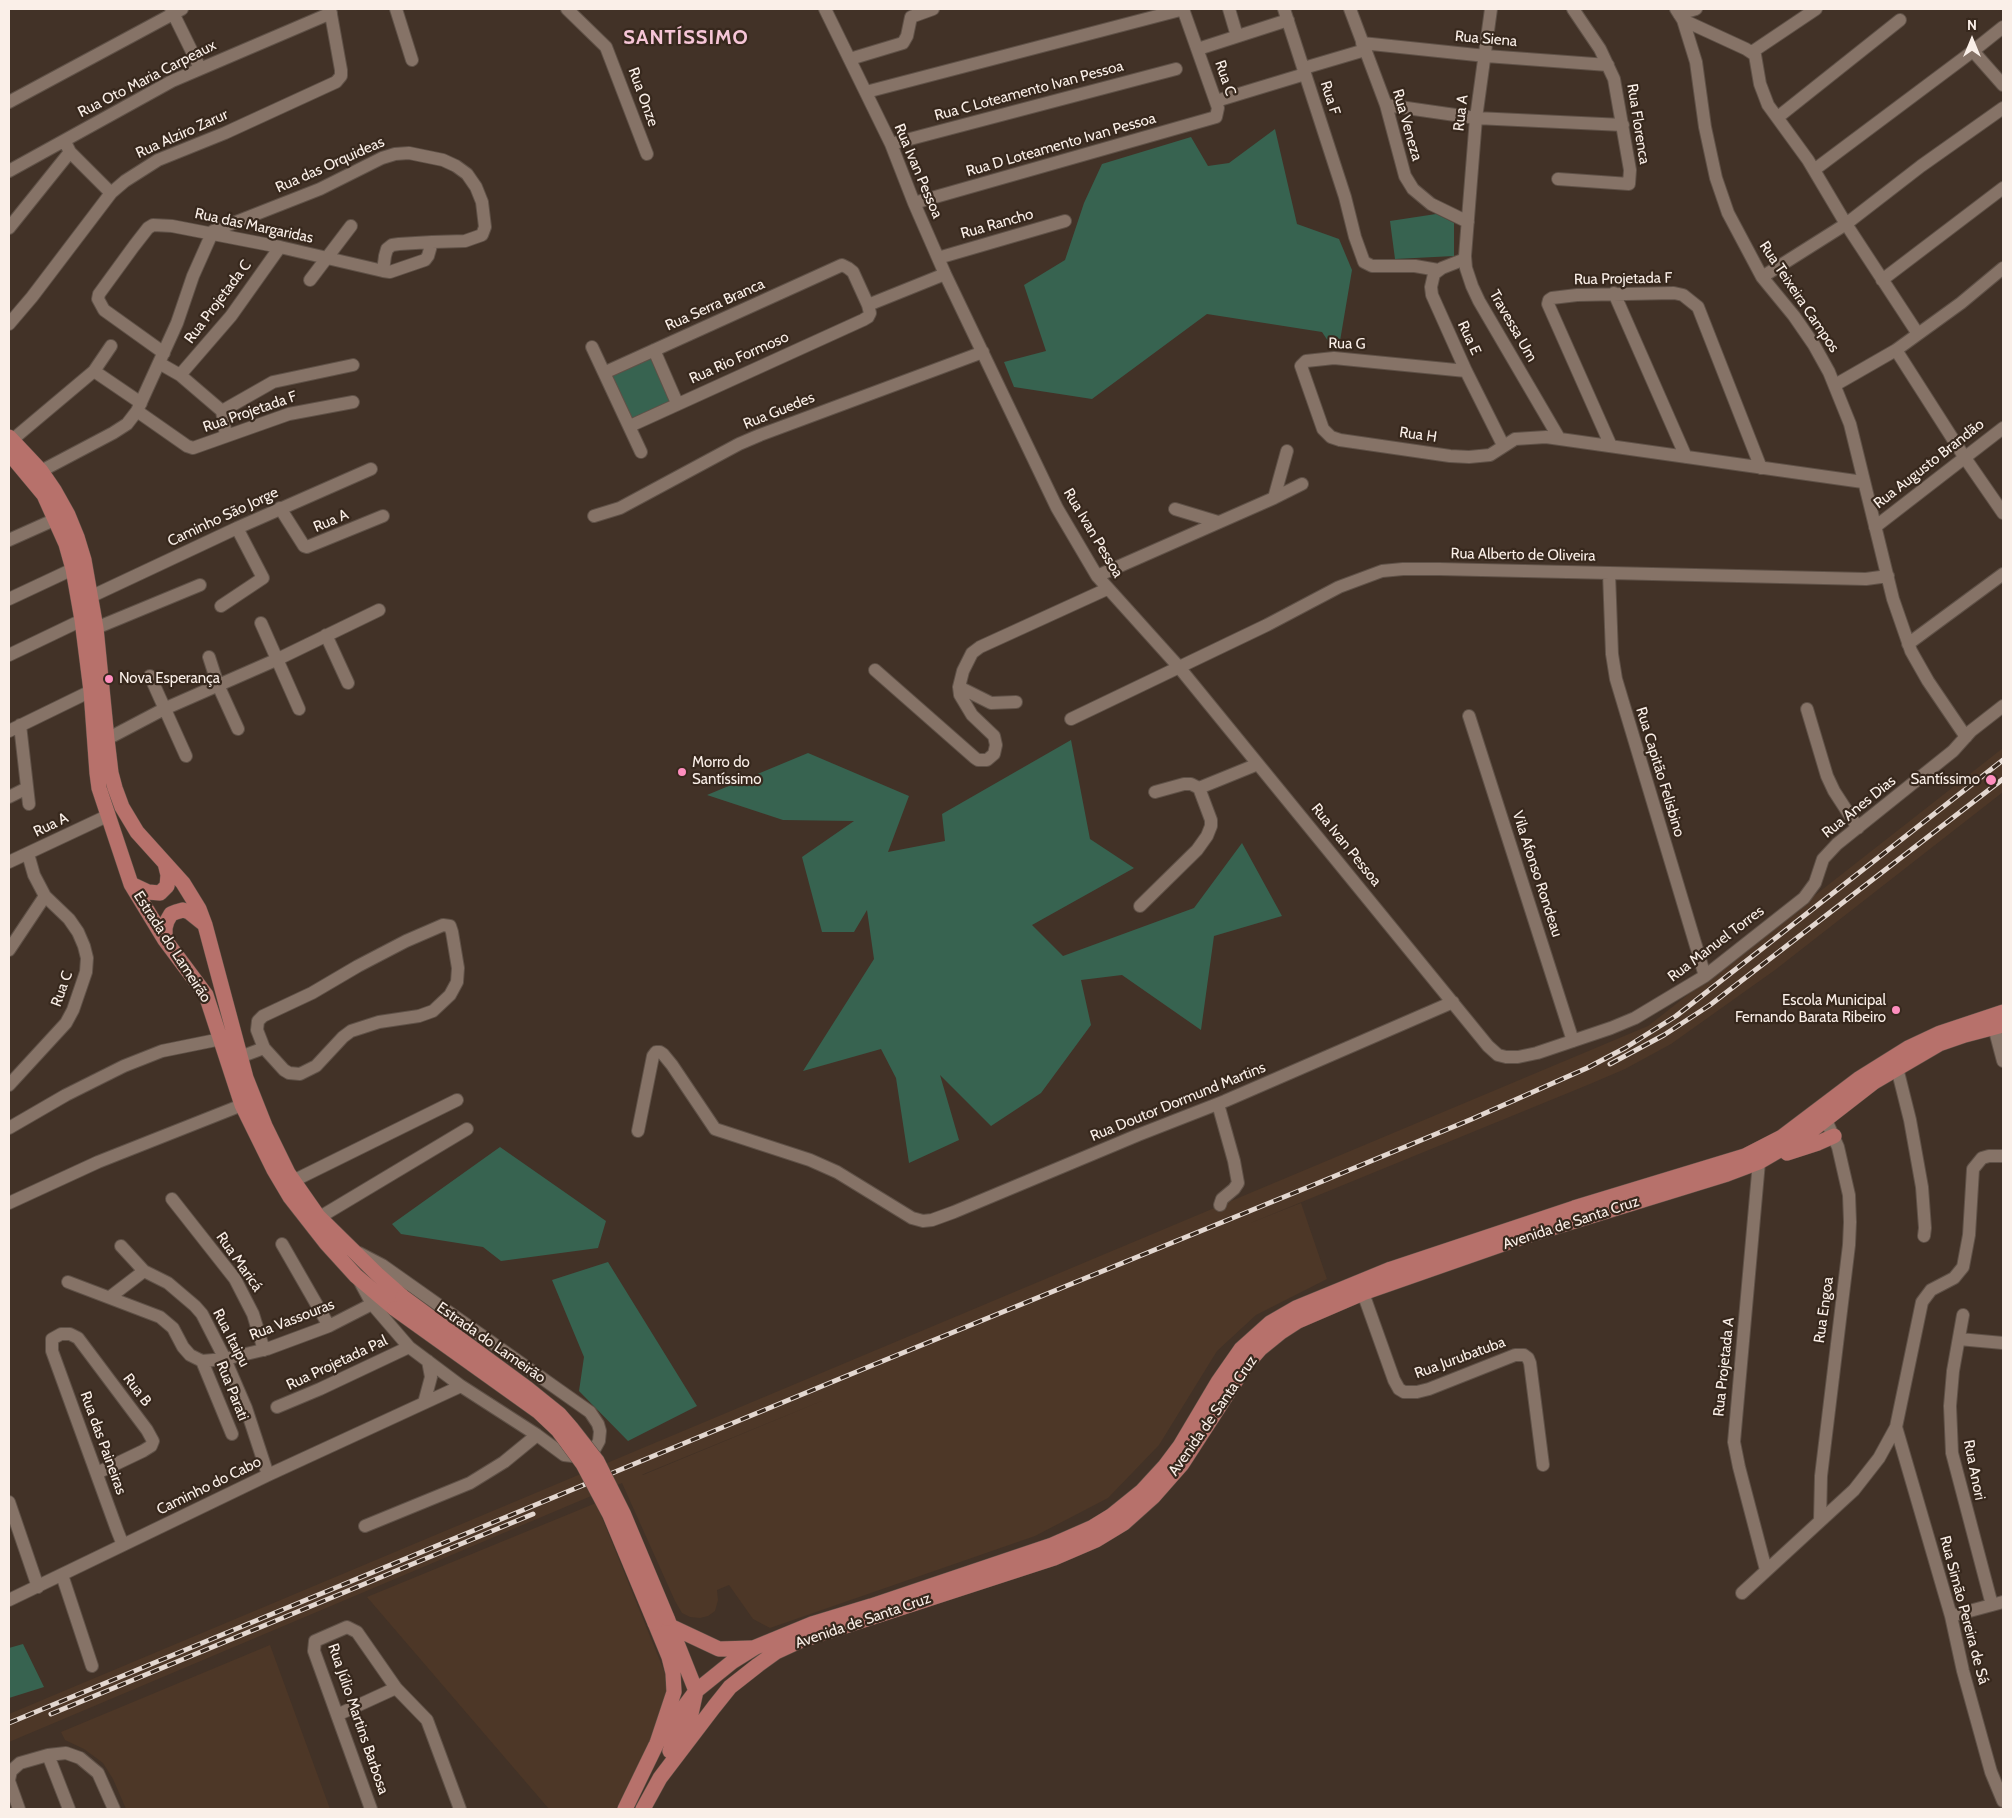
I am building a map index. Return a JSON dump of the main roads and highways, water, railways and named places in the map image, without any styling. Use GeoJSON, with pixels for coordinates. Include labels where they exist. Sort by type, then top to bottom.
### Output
{"type":"FeatureCollection","features":[{"type":"Feature","properties":{"kind":"main road","name":"Estrada do Lameirão"},"geometry":{"type":"LineString","coordinates":[[10,443],[41,471],[63,506],[77,537],[84,560],[96,628],[111,773],[122,807],[136,832],[183,883],[199,909],[205,925],[240,1057],[257,1108],[293,1181],[320,1218],[352,1250],[399,1303]]}},
{"type":"Feature","properties":{"kind":"main road","name":"Estrada do Lameirão"},"geometry":{"type":"LineString","coordinates":[[10,443],[44,495],[66,544],[73,569],[91,691],[96,773],[131,884],[165,940],[206,995],[242,1105],[274,1170],[290,1197],[326,1243],[356,1276],[399,1303],[539,1412],[558,1430],[582,1464],[610,1515],[696,1692]]}},
{"type":"Feature","properties":{"kind":"main road"},"geometry":{"type":"LineString","coordinates":[[131,884],[148,892],[160,893],[167,886],[168,875],[165,863]]}},
{"type":"Feature","properties":{"kind":"main road"},"geometry":{"type":"LineString","coordinates":[[165,940],[167,921],[171,914],[176,912],[183,910],[190,912],[205,925]]}},
{"type":"Feature","properties":{"kind":"main road","name":"Avenida de Santa Cruz"},"geometry":{"type":"LineString","coordinates":[[643,1809],[660,1778],[730,1687],[776,1652],[802,1640],[1054,1558],[1096,1540],[1124,1523],[1153,1497],[1182,1464],[1233,1382],[1260,1350],[1281,1332],[1298,1321],[1363,1293],[1529,1235],[1719,1177],[1765,1160],[1820,1117],[1860,1078],[1908,1048],[1940,1033],[2003,1012]]}},
{"type":"Feature","properties":{"kind":"main road","name":"Avenida de Santa Cruz"},"geometry":{"type":"LineString","coordinates":[[657,1743],[696,1692],[732,1662],[756,1647],[812,1624],[1052,1546],[1112,1516],[1142,1491],[1165,1466],[1180,1446],[1230,1363],[1241,1349],[1270,1323],[1296,1308],[1391,1269],[1574,1208],[1745,1156],[1820,1117],[1874,1082],[1939,1044],[1999,1026]]}},
{"type":"Feature","properties":{"kind":"main road"},"geometry":{"type":"LineString","coordinates":[[1765,1160],[1834,1136]]}},
{"type":"Feature","properties":{"kind":"main road","name":"Estrada do Lameirão"},"geometry":{"type":"LineString","coordinates":[[657,1743],[672,1702],[674,1686],[664,1623]]}},
{"type":"Feature","properties":{"kind":"main road"},"geometry":{"type":"LineString","coordinates":[[664,1623],[711,1647],[719,1649],[756,1647]]}},
{"type":"Feature","properties":{"kind":"main road"},"geometry":{"type":"LineString","coordinates":[[660,1778],[669,1753],[691,1714],[696,1692]]}},
{"type":"Feature","properties":{"kind":"main road"},"geometry":{"type":"LineString","coordinates":[[625,1809],[657,1743]]}},
{"type":"Feature","properties":{"kind":"railway"},"geometry":{"type":"LineString","coordinates":[[9,1723],[1323,1181],[1472,1119],[1587,1068],[1625,1048],[1676,1016],[2003,760]]}},
{"type":"Feature","properties":{"kind":"railway"},"geometry":{"type":"LineString","coordinates":[[1610,1064],[1664,1035],[1710,1005],[2003,779]]}},
{"type":"Feature","properties":{"kind":"railway"},"geometry":{"type":"LineString","coordinates":[[51,1714],[533,1514]]}},
{"type":"Feature","properties":{"kind":"place","name":"Nova Esperança"},"geometry":{"type":"Point","coordinates":[109,679]}},
{"type":"Feature","properties":{"kind":"place","name":"Morro do Santíssimo"},"geometry":{"type":"Point","coordinates":[682,772]}},
{"type":"Feature","properties":{"kind":"place","name":"Santíssimo"},"geometry":{"type":"Point","coordinates":[1991,780]}},
{"type":"Feature","properties":{"kind":"place","name":"Escola Municipal Fernando Barata Ribeiro"},"geometry":{"type":"Point","coordinates":[1896,1010]}},
{"type":"Feature","properties":{"kind":"district","name":"SANTÍSSIMO"},"geometry":{"type":"Point","coordinates":[686,38]}}]}
